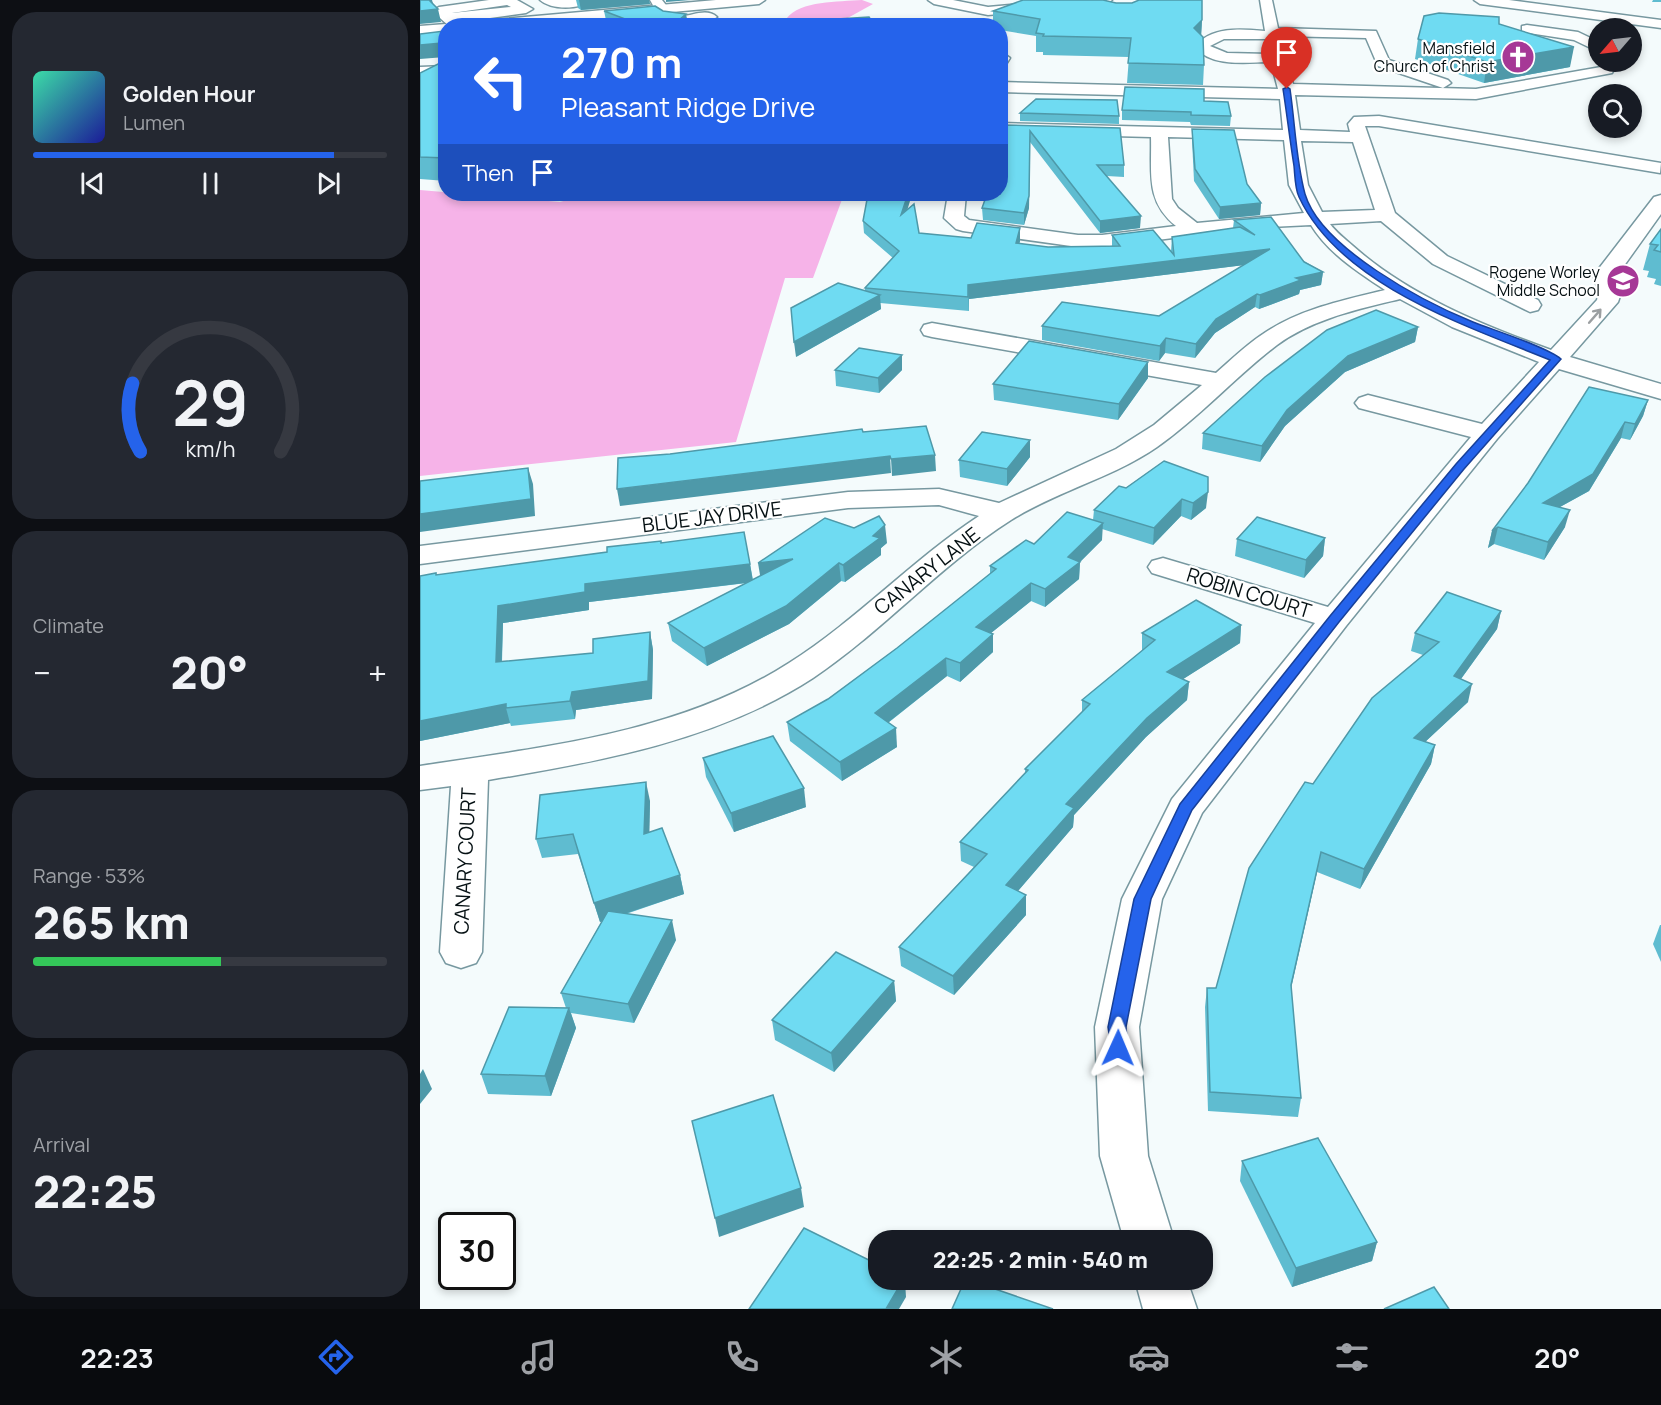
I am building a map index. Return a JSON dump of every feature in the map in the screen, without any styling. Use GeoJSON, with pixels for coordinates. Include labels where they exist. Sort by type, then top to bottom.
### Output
{"type":"FeatureCollection","features":[{"type":"Feature","properties":{"kind":"street"},"geometry":{"type":"LineString","coordinates":[[481,18],[525,9],[511,0]]}},
{"type":"Feature","properties":{"kind":"street"},"geometry":{"type":"LineString","coordinates":[[546,0],[557,4],[585,0]]}},
{"type":"Feature","properties":{"kind":"street"},"geometry":{"type":"LineString","coordinates":[[658,4],[669,16],[679,18],[708,15],[759,0]]}},
{"type":"Feature","properties":{"kind":"street"},"geometry":{"type":"LineString","coordinates":[[934,0],[988,11],[1083,0],[1091,9],[1107,7]]}},
{"type":"Feature","properties":{"kind":"street"},"geometry":{"type":"LineString","coordinates":[[1266,0],[1277,57],[1287,92],[1302,195],[1315,218],[1336,244],[1371,272],[1404,292],[1494,336],[1556,359],[1661,392]]}},
{"type":"Feature","properties":{"kind":"street"},"geometry":{"type":"LineString","coordinates":[[1469,16],[1486,1],[1661,24]]}},
{"type":"Feature","properties":{"kind":"street"},"geometry":{"type":"LineString","coordinates":[[564,18],[658,4],[708,15]]}},
{"type":"Feature","properties":{"kind":"street"},"geometry":{"type":"LineString","coordinates":[[976,18],[988,11]]}},
{"type":"Feature","properties":{"kind":"street"},"geometry":{"type":"LineString","coordinates":[[420,30],[438,27]]}},
{"type":"Feature","properties":{"kind":"street"},"geometry":{"type":"LineString","coordinates":[[1510,27],[1578,36],[1588,42]]}},
{"type":"Feature","properties":{"kind":"street"},"geometry":{"type":"LineString","coordinates":[[1277,57],[1230,57],[1206,51],[1202,47],[1209,39],[1220,36],[1272,33],[1371,34],[1383,63],[1476,94]]}},
{"type":"Feature","properties":{"kind":"street"},"geometry":{"type":"LineString","coordinates":[[420,42],[438,40]]}},
{"type":"Feature","properties":{"kind":"street"},"geometry":{"type":"LineString","coordinates":[[420,72],[438,71]]}},
{"type":"Feature","properties":{"kind":"street"},"geometry":{"type":"LineString","coordinates":[[1008,87],[1476,94],[1596,72]]}},
{"type":"Feature","properties":{"kind":"street"},"geometry":{"type":"LineString","coordinates":[[1530,305],[1440,260],[1386,215],[1356,124],[1360,121],[1379,121],[1660,168]]}},
{"type":"Feature","properties":{"kind":"street"},"geometry":{"type":"LineString","coordinates":[[1008,128],[1360,137]]}},
{"type":"Feature","properties":{"kind":"street"},"geometry":{"type":"LineString","coordinates":[[1159,132],[1163,199],[1171,212],[1195,231]]}},
{"type":"Feature","properties":{"kind":"street"},"geometry":{"type":"LineString","coordinates":[[956,201],[954,218],[963,225],[1026,236],[1102,241],[1252,222],[1386,215]]}},
{"type":"Feature","properties":{"kind":"street"},"geometry":{"type":"LineString","coordinates":[[1146,1230],[1124,1156],[1117,1027],[1142,899],[1185,808],[1335,619],[1488,433],[1607,302],[1610,293],[1605,277],[1608,271],[1661,201]]}},
{"type":"Feature","properties":{"kind":"street","name":"CANARY LANE"},"geometry":{"type":"LineString","coordinates":[[420,778],[632,740],[741,703],[799,671],[920,577],[949,550],[1003,513],[1125,455],[1156,436],[1219,381],[1285,329],[1329,312],[1404,292]]}},
{"type":"Feature","properties":{"kind":"street"},"geometry":{"type":"LineString","coordinates":[[932,330],[1219,381]]}},
{"type":"Feature","properties":{"kind":"street"},"geometry":{"type":"LineString","coordinates":[[1631,384],[1644,374],[1661,371]]}},
{"type":"Feature","properties":{"kind":"street"},"geometry":{"type":"LineString","coordinates":[[1368,403],[1488,433]]}},
{"type":"Feature","properties":{"kind":"street","name":"BLUE JAY DRIVE"},"geometry":{"type":"LineString","coordinates":[[420,555],[849,500],[939,497],[1003,513]]}},
{"type":"Feature","properties":{"kind":"street","name":"ROBIN COURT"},"geometry":{"type":"LineString","coordinates":[[1163,567],[1335,619]]}},
{"type":"Feature","properties":{"kind":"street","name":"CANARY COURT"},"geometry":{"type":"LineString","coordinates":[[461,952],[470,770]]}},
{"type":"Feature","properties":{"kind":"street"},"geometry":{"type":"LineString","coordinates":[[1164,1290],[1170,1309]]}},
{"type":"Feature","properties":{"kind":"shaded area"},"geometry":{"type":"Polygon","coordinates":[[[862,0],[873,4],[848,18],[787,18],[801,8],[831,2],[862,0]]]}},
{"type":"Feature","properties":{"kind":"shaded area"},"geometry":{"type":"Polygon","coordinates":[[[420,190],[438,192],[438,201],[841,201],[813,278],[785,278],[736,442],[420,476],[420,190]]]}},
{"type":"Feature","properties":{"kind":"building"},"geometry":{"type":"Polygon","coordinates":[[[420,0],[429,0],[438,9],[420,11],[420,0]]]}},
{"type":"Feature","properties":{"kind":"building"},"geometry":{"type":"Polygon","coordinates":[[[1023,0],[1103,0],[1132,3],[1139,0],[1202,0],[1202,20],[1194,28],[1203,37],[1204,65],[1128,63],[1131,38],[1043,36],[1044,34],[1036,33],[1040,19],[993,11],[1023,0]]]}},
{"type":"Feature","properties":{"kind":"building"},"geometry":{"type":"Polygon","coordinates":[[[655,6],[663,11],[686,14],[681,18],[622,18],[604,11],[655,6]]]}},
{"type":"Feature","properties":{"kind":"building"},"geometry":{"type":"Polygon","coordinates":[[[1439,13],[1499,17],[1499,24],[1574,47],[1487,62],[1418,39],[1424,16],[1439,13]]]}},
{"type":"Feature","properties":{"kind":"building"},"geometry":{"type":"Polygon","coordinates":[[[438,32],[438,43],[420,45],[420,34],[438,32]]]}},
{"type":"Feature","properties":{"kind":"building"},"geometry":{"type":"Polygon","coordinates":[[[438,64],[438,158],[420,157],[420,73],[438,64]]]}},
{"type":"Feature","properties":{"kind":"building"},"geometry":{"type":"Polygon","coordinates":[[[1125,87],[1204,89],[1204,101],[1228,102],[1231,116],[1122,110],[1125,87]]]}},
{"type":"Feature","properties":{"kind":"building"},"geometry":{"type":"Polygon","coordinates":[[[1036,99],[1117,100],[1119,116],[1020,113],[1036,99]]]}},
{"type":"Feature","properties":{"kind":"building"},"geometry":{"type":"Polygon","coordinates":[[[1008,125],[1120,128],[1124,165],[1097,165],[1141,216],[1100,221],[1030,131],[1029,196],[1024,213],[982,208],[984,201],[1008,201],[1008,125]]]}},
{"type":"Feature","properties":{"kind":"building"},"geometry":{"type":"Polygon","coordinates":[[[1192,129],[1234,130],[1247,184],[1261,203],[1220,207],[1195,169],[1192,129]]]}},
{"type":"Feature","properties":{"kind":"building"},"geometry":{"type":"Polygon","coordinates":[[[867,201],[906,201],[901,215],[914,204],[919,233],[971,238],[977,223],[1020,228],[1016,243],[1048,247],[1120,246],[1112,235],[1153,230],[1174,255],[1172,237],[1240,227],[1255,235],[1234,220],[1271,217],[1304,262],[1323,272],[1296,278],[1301,280],[1260,295],[1257,294],[1216,319],[1196,344],[1166,338],[1160,346],[1042,326],[1062,302],[1159,316],[1270,249],[968,285],[968,297],[865,288],[899,251],[863,221],[867,201]]]}},
{"type":"Feature","properties":{"kind":"building"},"geometry":{"type":"Polygon","coordinates":[[[1661,229],[1661,252],[1654,250],[1658,245],[1650,244],[1661,229]]]}},
{"type":"Feature","properties":{"kind":"building"},"geometry":{"type":"Polygon","coordinates":[[[838,283],[880,295],[794,342],[791,308],[838,283]]]}},
{"type":"Feature","properties":{"kind":"building"},"geometry":{"type":"Polygon","coordinates":[[[1376,310],[1418,327],[1348,356],[1287,410],[1262,446],[1203,433],[1265,377],[1327,330],[1376,310]]]}},
{"type":"Feature","properties":{"kind":"building"},"geometry":{"type":"Polygon","coordinates":[[[1029,341],[1148,362],[1119,404],[993,384],[1029,341]]]}},
{"type":"Feature","properties":{"kind":"building"},"geometry":{"type":"Polygon","coordinates":[[[859,348],[902,355],[878,378],[835,370],[859,348]]]}},
{"type":"Feature","properties":{"kind":"building"},"geometry":{"type":"Polygon","coordinates":[[[1589,387],[1648,400],[1635,424],[1625,422],[1593,474],[1543,503],[1570,510],[1548,542],[1498,527],[1492,531],[1528,483],[1589,387]]]}},
{"type":"Feature","properties":{"kind":"building"},"geometry":{"type":"Polygon","coordinates":[[[926,426],[935,455],[891,459],[890,456],[617,489],[618,458],[670,454],[862,429],[863,432],[926,426]]]}},
{"type":"Feature","properties":{"kind":"building"},"geometry":{"type":"Polygon","coordinates":[[[982,432],[1030,440],[1007,469],[959,460],[982,432]]]}},
{"type":"Feature","properties":{"kind":"building"},"geometry":{"type":"Polygon","coordinates":[[[1164,461],[1208,477],[1208,492],[1193,503],[1182,499],[1154,528],[1094,510],[1119,486],[1126,488],[1164,461]]]}},
{"type":"Feature","properties":{"kind":"building"},"geometry":{"type":"Polygon","coordinates":[[[528,468],[531,499],[420,514],[420,481],[528,468]]]}},
{"type":"Feature","properties":{"kind":"building"},"geometry":{"type":"Polygon","coordinates":[[[1067,512],[1103,523],[1068,557],[1080,562],[1045,589],[1031,583],[976,627],[993,634],[960,663],[946,658],[875,713],[896,728],[840,762],[787,722],[828,699],[897,648],[996,569],[990,566],[1026,540],[1034,544],[1067,512]]]}},
{"type":"Feature","properties":{"kind":"building"},"geometry":{"type":"Polygon","coordinates":[[[879,516],[885,525],[873,536],[880,538],[843,565],[839,563],[786,606],[704,648],[668,623],[793,559],[758,563],[825,518],[854,528],[879,516]]]}},
{"type":"Feature","properties":{"kind":"building"},"geometry":{"type":"Polygon","coordinates":[[[1257,517],[1325,538],[1306,560],[1237,539],[1257,517]]]}},
{"type":"Feature","properties":{"kind":"building"},"geometry":{"type":"Polygon","coordinates":[[[744,532],[750,564],[585,584],[585,592],[498,606],[496,662],[593,653],[593,639],[650,632],[648,681],[572,692],[570,701],[506,708],[506,704],[420,721],[420,576],[607,552],[607,547],[661,541],[661,543],[744,532]]]}},
{"type":"Feature","properties":{"kind":"building"},"geometry":{"type":"Polygon","coordinates":[[[1447,592],[1501,611],[1454,676],[1472,684],[1414,738],[1435,745],[1364,869],[1321,852],[1291,985],[1301,1098],[1210,1092],[1207,988],[1216,988],[1249,868],[1305,782],[1313,784],[1372,698],[1439,642],[1415,633],[1447,592]]]}},
{"type":"Feature","properties":{"kind":"building"},"geometry":{"type":"Polygon","coordinates":[[[1196,600],[1241,625],[1167,672],[1189,682],[1147,718],[1066,804],[1074,808],[1006,885],[1026,895],[953,976],[899,947],[987,854],[960,842],[1028,770],[1025,769],[1090,704],[1082,700],[1155,640],[1142,633],[1196,600]]]}},
{"type":"Feature","properties":{"kind":"building"},"geometry":{"type":"Polygon","coordinates":[[[773,736],[804,788],[731,813],[703,758],[773,736]]]}},
{"type":"Feature","properties":{"kind":"building"},"geometry":{"type":"Polygon","coordinates":[[[646,782],[644,834],[662,828],[680,875],[594,903],[573,834],[536,839],[540,795],[646,782]]]}},
{"type":"Feature","properties":{"kind":"building"},"geometry":{"type":"Polygon","coordinates":[[[608,911],[672,920],[628,1004],[561,993],[608,911]]]}},
{"type":"Feature","properties":{"kind":"building"},"geometry":{"type":"Polygon","coordinates":[[[836,952],[894,981],[831,1053],[772,1020],[836,952]]]}},
{"type":"Feature","properties":{"kind":"building"},"geometry":{"type":"Polygon","coordinates":[[[509,1007],[569,1008],[545,1076],[481,1074],[509,1007]]]}},
{"type":"Feature","properties":{"kind":"building"},"geometry":{"type":"Polygon","coordinates":[[[773,1095],[801,1188],[715,1218],[692,1121],[773,1095]]]}},
{"type":"Feature","properties":{"kind":"building"},"geometry":{"type":"Polygon","coordinates":[[[1318,1138],[1377,1242],[1296,1268],[1242,1161],[1318,1138]]]}},
{"type":"Feature","properties":{"kind":"building"},"geometry":{"type":"Polygon","coordinates":[[[804,1228],[868,1260],[868,1290],[897,1290],[886,1309],[749,1309],[804,1228]]]}},
{"type":"Feature","properties":{"kind":"building"},"geometry":{"type":"Polygon","coordinates":[[[1434,1287],[1449,1309],[1384,1309],[1434,1287]]]}},
{"type":"Feature","properties":{"kind":"building"},"geometry":{"type":"Polygon","coordinates":[[[961,1290],[998,1290],[1053,1309],[952,1309],[961,1290]]]}},
{"type":"Feature","properties":{"kind":"place","name":"Mansfield Church of Christ"},"geometry":{"type":"Point","coordinates":[1518,57]}},
{"type":"Feature","properties":{"kind":"place","name":"Rogene Worley Middle School"},"geometry":{"type":"Point","coordinates":[1623,281]}},
{"type":"Feature","properties":{"kind":"route"},"geometry":{"type":"LineString","coordinates":[[1118,1048],[1117,1027],[1142,899],[1185,808],[1460,466],[1556,359],[1494,336],[1445,314],[1371,272],[1336,244],[1315,218],[1302,195],[1287,89]]}}]}
